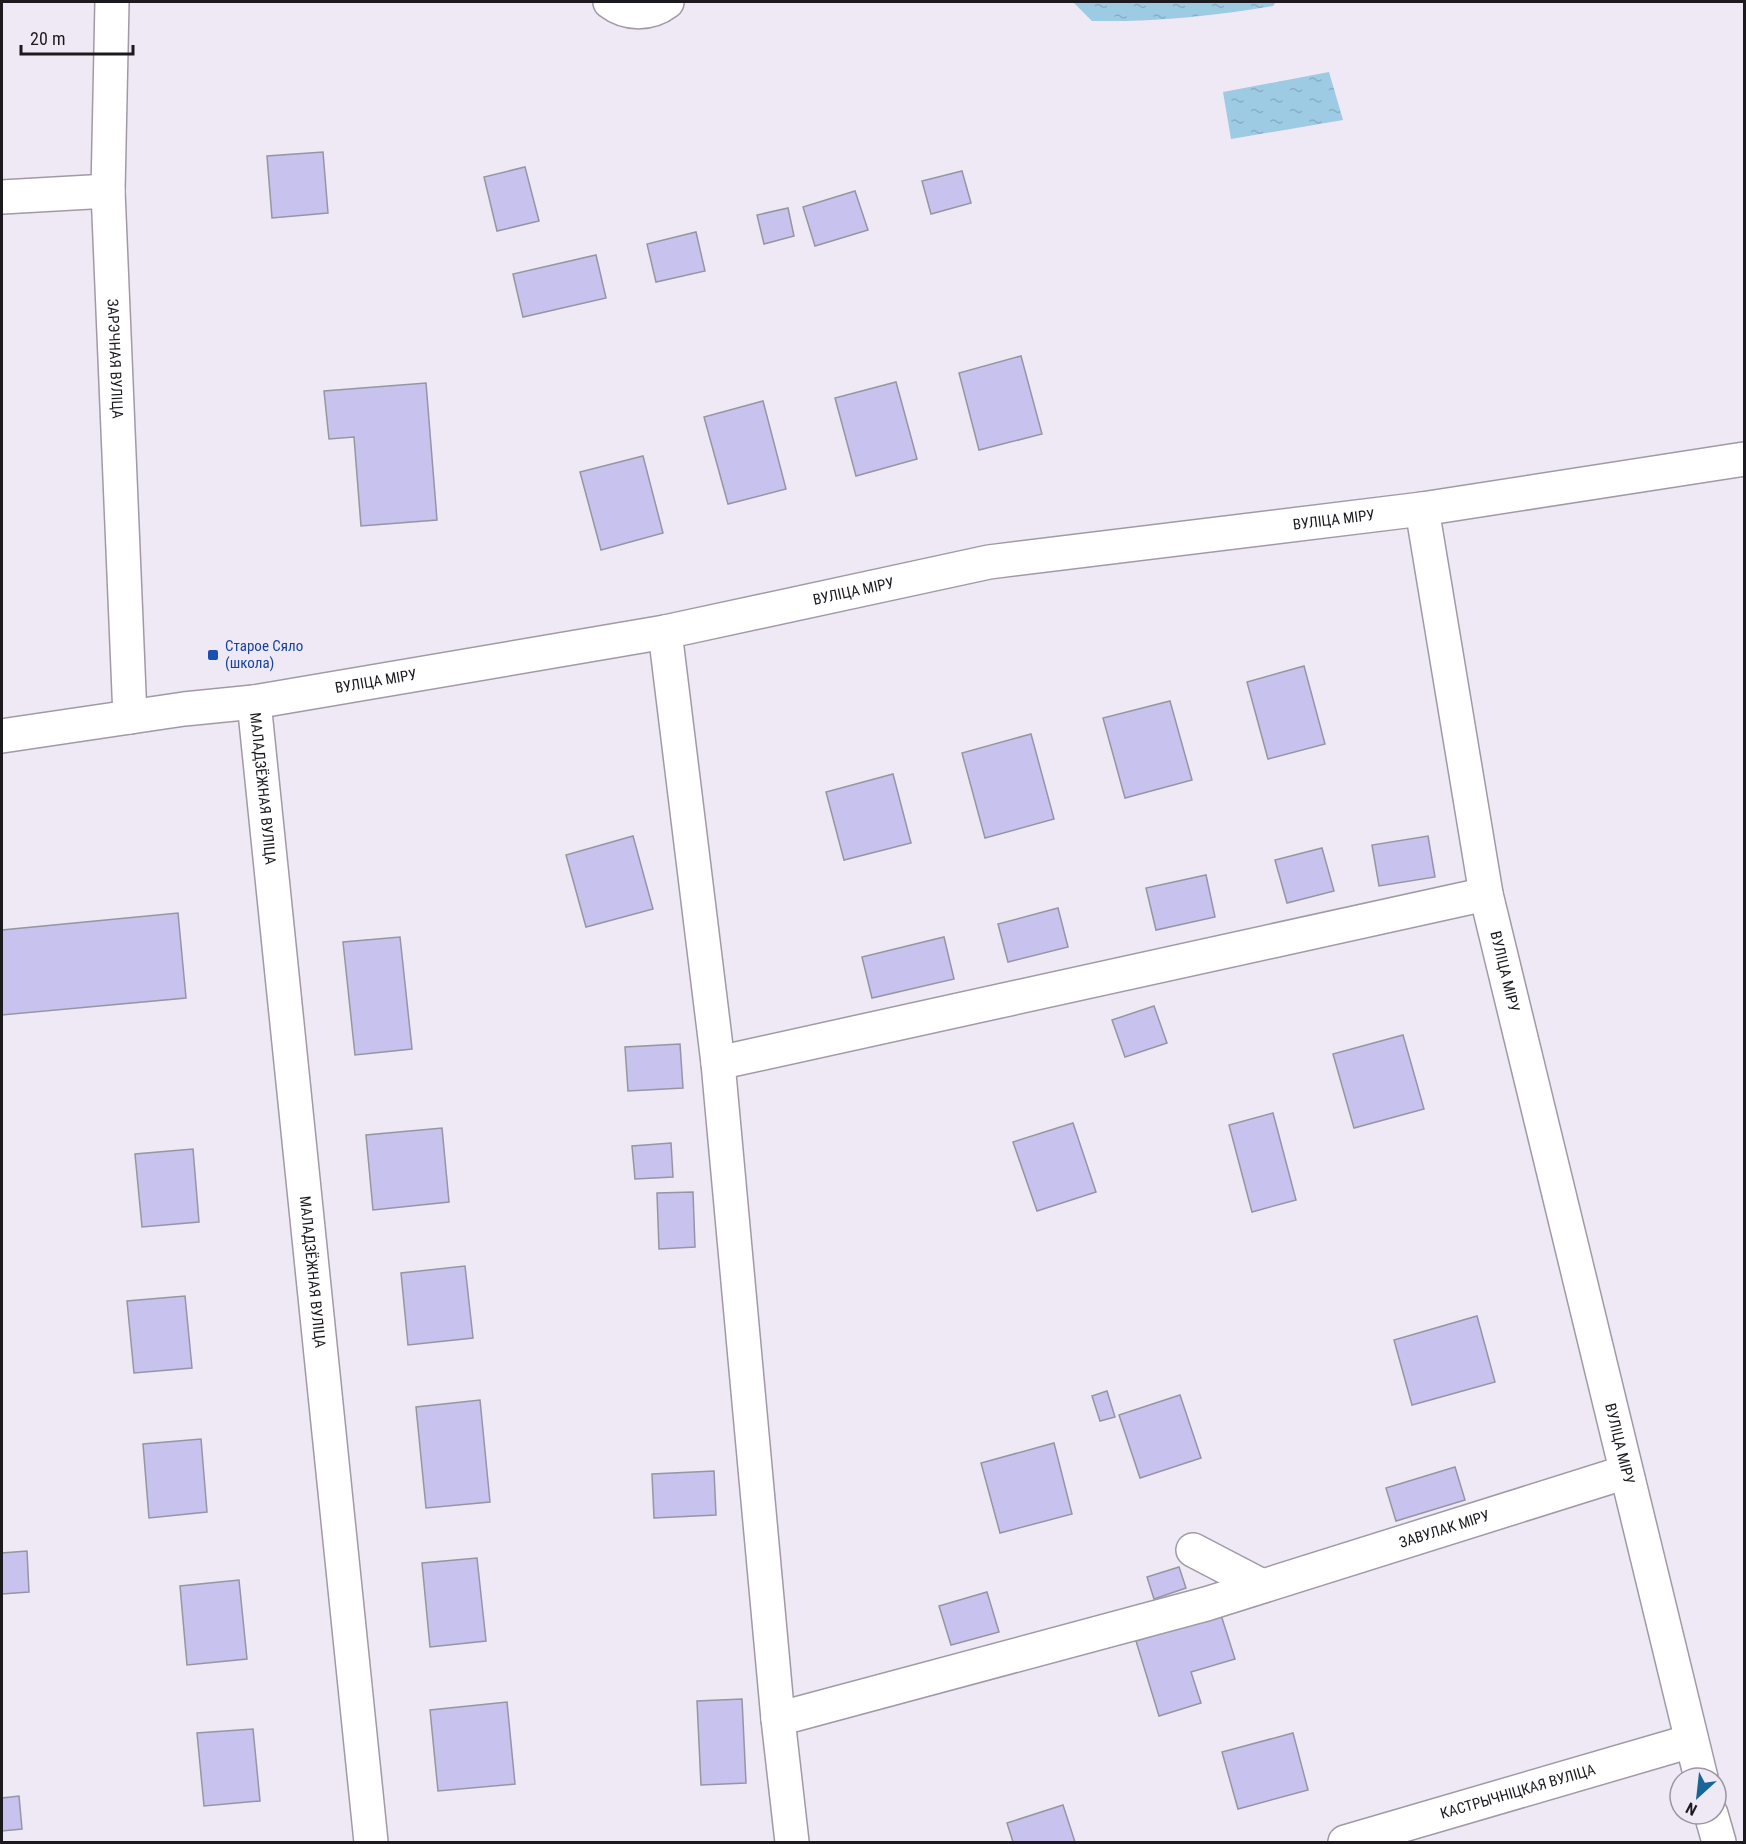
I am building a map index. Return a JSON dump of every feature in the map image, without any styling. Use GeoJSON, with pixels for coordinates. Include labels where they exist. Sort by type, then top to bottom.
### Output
{"type":"FeatureCollection","features":[{"type":"Feature","properties":{"kind":"street","name":"ЗАРЭЧНАЯ ВУЛІЦА"},"geometry":{"type":"LineString","coordinates":[[112,2],[108,191],[130,717]]}},
{"type":"Feature","properties":{"kind":"street"},"geometry":{"type":"LineString","coordinates":[[610,2],[620,9],[642,13],[668,2]]}},
{"type":"Feature","properties":{"kind":"street"},"geometry":{"type":"LineString","coordinates":[[2,197],[108,191]]}},
{"type":"Feature","properties":{"kind":"street"},"geometry":{"type":"LineString","coordinates":[[1422,509],[1744,459]]}},
{"type":"Feature","properties":{"kind":"street","name":"ВУЛІЦА МІРУ"},"geometry":{"type":"LineString","coordinates":[[2,736],[254,702],[665,632],[989,562],[1422,509],[1486,894],[1698,1766]]}},
{"type":"Feature","properties":{"kind":"street"},"geometry":{"type":"LineString","coordinates":[[665,632],[718,1063],[778,1719],[792,1842]]}},
{"type":"Feature","properties":{"kind":"street","name":"МАЛАДЗЁЖНАЯ ВУЛІЦА"},"geometry":{"type":"LineString","coordinates":[[254,702],[371,1842]]}},
{"type":"Feature","properties":{"kind":"street"},"geometry":{"type":"LineString","coordinates":[[718,1063],[1486,894]]}},
{"type":"Feature","properties":{"kind":"street","name":"ЗАВУЛАК МІРУ"},"geometry":{"type":"LineString","coordinates":[[778,1719],[1206,1604],[1626,1472]]}},
{"type":"Feature","properties":{"kind":"street"},"geometry":{"type":"LineString","coordinates":[[1193,1550],[1262,1586]]}},
{"type":"Feature","properties":{"kind":"street","name":"КАСТРЫЧНІЦКАЯ ВУЛІЦА"},"geometry":{"type":"LineString","coordinates":[[1345,1842],[1691,1741]]}},
{"type":"Feature","properties":{"kind":"street"},"geometry":{"type":"LineString","coordinates":[[1714,1826],[1719,1842]]}},
{"type":"Feature","properties":{"kind":"water"},"geometry":{"type":"Polygon","coordinates":[[[1073,2],[1276,2],[1273,6],[1205,15],[1092,21],[1073,2]]]}},
{"type":"Feature","properties":{"kind":"water"},"geometry":{"type":"Polygon","coordinates":[[[1329,72],[1343,120],[1231,139],[1223,92],[1329,72]]]}},
{"type":"Feature","properties":{"kind":"building"},"geometry":{"type":"Polygon","coordinates":[[[323,152],[328,213],[272,218],[267,156],[323,152]]]}},
{"type":"Feature","properties":{"kind":"building"},"geometry":{"type":"Polygon","coordinates":[[[525,167],[539,221],[497,231],[484,177],[525,167]]]}},
{"type":"Feature","properties":{"kind":"building"},"geometry":{"type":"Polygon","coordinates":[[[962,171],[971,203],[931,214],[922,181],[962,171]]]}},
{"type":"Feature","properties":{"kind":"building"},"geometry":{"type":"Polygon","coordinates":[[[855,191],[868,230],[815,246],[803,207],[855,191]]]}},
{"type":"Feature","properties":{"kind":"building"},"geometry":{"type":"Polygon","coordinates":[[[788,208],[794,236],[764,244],[757,215],[788,208]]]}},
{"type":"Feature","properties":{"kind":"building"},"geometry":{"type":"Polygon","coordinates":[[[696,232],[705,271],[656,282],[647,244],[696,232]]]}},
{"type":"Feature","properties":{"kind":"building"},"geometry":{"type":"Polygon","coordinates":[[[596,255],[606,298],[523,317],[513,274],[596,255]]]}},
{"type":"Feature","properties":{"kind":"building"},"geometry":{"type":"Polygon","coordinates":[[[1021,356],[1042,434],[979,450],[959,373],[1021,356]]]}},
{"type":"Feature","properties":{"kind":"building"},"geometry":{"type":"Polygon","coordinates":[[[896,382],[917,459],[856,476],[835,398],[896,382]]]}},
{"type":"Feature","properties":{"kind":"building"},"geometry":{"type":"Polygon","coordinates":[[[426,383],[437,520],[361,526],[354,437],[329,439],[324,391],[426,383]]]}},
{"type":"Feature","properties":{"kind":"building"},"geometry":{"type":"Polygon","coordinates":[[[763,401],[786,489],[728,504],[704,417],[763,401]]]}},
{"type":"Feature","properties":{"kind":"building"},"geometry":{"type":"Polygon","coordinates":[[[643,456],[663,533],[601,550],[580,472],[643,456]]]}},
{"type":"Feature","properties":{"kind":"building"},"geometry":{"type":"Polygon","coordinates":[[[1304,666],[1325,744],[1268,759],[1247,682],[1304,666]]]}},
{"type":"Feature","properties":{"kind":"building"},"geometry":{"type":"Polygon","coordinates":[[[1170,701],[1192,780],[1125,798],[1103,718],[1170,701]]]}},
{"type":"Feature","properties":{"kind":"building"},"geometry":{"type":"Polygon","coordinates":[[[1031,734],[1054,819],[985,838],[962,753],[1031,734]]]}},
{"type":"Feature","properties":{"kind":"building"},"geometry":{"type":"Polygon","coordinates":[[[893,774],[911,843],[844,860],[826,792],[893,774]]]}},
{"type":"Feature","properties":{"kind":"building"},"geometry":{"type":"Polygon","coordinates":[[[633,836],[653,909],[586,927],[566,855],[633,836]]]}},
{"type":"Feature","properties":{"kind":"building"},"geometry":{"type":"Polygon","coordinates":[[[1428,836],[1435,877],[1379,886],[1372,845],[1428,836]]]}},
{"type":"Feature","properties":{"kind":"building"},"geometry":{"type":"Polygon","coordinates":[[[1322,848],[1334,891],[1287,903],[1275,860],[1322,848]]]}},
{"type":"Feature","properties":{"kind":"building"},"geometry":{"type":"Polygon","coordinates":[[[1206,875],[1215,917],[1156,930],[1146,888],[1206,875]]]}},
{"type":"Feature","properties":{"kind":"building"},"geometry":{"type":"Polygon","coordinates":[[[1058,908],[1068,947],[1008,962],[998,924],[1058,908]]]}},
{"type":"Feature","properties":{"kind":"building"},"geometry":{"type":"Polygon","coordinates":[[[178,913],[186,998],[2,1015],[2,930],[178,913]]]}},
{"type":"Feature","properties":{"kind":"building"},"geometry":{"type":"Polygon","coordinates":[[[400,937],[412,1049],[355,1055],[343,942],[400,937]]]}},
{"type":"Feature","properties":{"kind":"building"},"geometry":{"type":"Polygon","coordinates":[[[944,937],[954,979],[872,998],[862,957],[944,937]]]}},
{"type":"Feature","properties":{"kind":"building"},"geometry":{"type":"Polygon","coordinates":[[[1154,1006],[1167,1043],[1125,1057],[1112,1020],[1154,1006]]]}},
{"type":"Feature","properties":{"kind":"building"},"geometry":{"type":"Polygon","coordinates":[[[1403,1035],[1424,1109],[1354,1128],[1333,1054],[1403,1035]]]}},
{"type":"Feature","properties":{"kind":"building"},"geometry":{"type":"Polygon","coordinates":[[[680,1044],[683,1088],[628,1091],[625,1047],[680,1044]]]}},
{"type":"Feature","properties":{"kind":"building"},"geometry":{"type":"Polygon","coordinates":[[[1273,1113],[1296,1200],[1252,1212],[1229,1125],[1273,1113]]]}},
{"type":"Feature","properties":{"kind":"building"},"geometry":{"type":"Polygon","coordinates":[[[1073,1123],[1096,1192],[1037,1211],[1013,1142],[1073,1123]]]}},
{"type":"Feature","properties":{"kind":"building"},"geometry":{"type":"Polygon","coordinates":[[[442,1128],[449,1202],[373,1210],[366,1135],[442,1128]]]}},
{"type":"Feature","properties":{"kind":"building"},"geometry":{"type":"Polygon","coordinates":[[[671,1143],[673,1177],[635,1179],[632,1146],[671,1143]]]}},
{"type":"Feature","properties":{"kind":"building"},"geometry":{"type":"Polygon","coordinates":[[[193,1149],[199,1222],[142,1227],[135,1154],[193,1149]]]}},
{"type":"Feature","properties":{"kind":"building"},"geometry":{"type":"Polygon","coordinates":[[[693,1192],[695,1247],[659,1249],[657,1193],[693,1192]]]}},
{"type":"Feature","properties":{"kind":"building"},"geometry":{"type":"Polygon","coordinates":[[[465,1266],[473,1338],[408,1345],[401,1273],[465,1266]]]}},
{"type":"Feature","properties":{"kind":"building"},"geometry":{"type":"Polygon","coordinates":[[[185,1296],[192,1368],[134,1373],[127,1301],[185,1296]]]}},
{"type":"Feature","properties":{"kind":"building"},"geometry":{"type":"Polygon","coordinates":[[[1477,1316],[1495,1382],[1412,1405],[1394,1340],[1477,1316]]]}},
{"type":"Feature","properties":{"kind":"building"},"geometry":{"type":"Polygon","coordinates":[[[1107,1391],[1115,1417],[1100,1421],[1092,1396],[1107,1391]]]}},
{"type":"Feature","properties":{"kind":"building"},"geometry":{"type":"Polygon","coordinates":[[[1180,1395],[1201,1458],[1140,1478],[1119,1415],[1180,1395]]]}},
{"type":"Feature","properties":{"kind":"building"},"geometry":{"type":"Polygon","coordinates":[[[480,1400],[490,1502],[426,1508],[416,1407],[480,1400]]]}},
{"type":"Feature","properties":{"kind":"building"},"geometry":{"type":"Polygon","coordinates":[[[201,1439],[207,1512],[149,1518],[143,1444],[201,1439]]]}},
{"type":"Feature","properties":{"kind":"building"},"geometry":{"type":"Polygon","coordinates":[[[1054,1443],[1072,1514],[1000,1533],[981,1463],[1054,1443]]]}},
{"type":"Feature","properties":{"kind":"building"},"geometry":{"type":"Polygon","coordinates":[[[1455,1467],[1465,1500],[1396,1521],[1386,1488],[1455,1467]]]}},
{"type":"Feature","properties":{"kind":"building"},"geometry":{"type":"Polygon","coordinates":[[[714,1471],[716,1515],[654,1518],[652,1474],[714,1471]]]}},
{"type":"Feature","properties":{"kind":"building"},"geometry":{"type":"Polygon","coordinates":[[[27,1551],[29,1592],[2,1594],[2,1553],[27,1551]]]}},
{"type":"Feature","properties":{"kind":"building"},"geometry":{"type":"Polygon","coordinates":[[[477,1558],[486,1641],[430,1647],[422,1563],[477,1558]]]}},
{"type":"Feature","properties":{"kind":"building"},"geometry":{"type":"Polygon","coordinates":[[[1179,1567],[1186,1588],[1154,1599],[1147,1577],[1179,1567]]]}},
{"type":"Feature","properties":{"kind":"building"},"geometry":{"type":"Polygon","coordinates":[[[239,1580],[247,1659],[187,1665],[180,1586],[239,1580]]]}},
{"type":"Feature","properties":{"kind":"building"},"geometry":{"type":"Polygon","coordinates":[[[987,1592],[999,1632],[951,1645],[939,1606],[987,1592]]]}},
{"type":"Feature","properties":{"kind":"building"},"geometry":{"type":"Polygon","coordinates":[[[1221,1615],[1235,1659],[1191,1672],[1201,1703],[1159,1716],[1136,1641],[1221,1615]]]}},
{"type":"Feature","properties":{"kind":"building"},"geometry":{"type":"Polygon","coordinates":[[[742,1699],[746,1783],[701,1785],[697,1701],[742,1699]]]}},
{"type":"Feature","properties":{"kind":"building"},"geometry":{"type":"Polygon","coordinates":[[[507,1702],[515,1784],[438,1791],[430,1710],[507,1702]]]}},
{"type":"Feature","properties":{"kind":"building"},"geometry":{"type":"Polygon","coordinates":[[[253,1729],[260,1801],[204,1806],[197,1733],[253,1729]]]}},
{"type":"Feature","properties":{"kind":"building"},"geometry":{"type":"Polygon","coordinates":[[[1293,1733],[1308,1790],[1238,1809],[1222,1752],[1293,1733]]]}},
{"type":"Feature","properties":{"kind":"building"},"geometry":{"type":"Polygon","coordinates":[[[19,1796],[22,1829],[2,1831],[2,1798],[19,1796]]]}},
{"type":"Feature","properties":{"kind":"building"},"geometry":{"type":"Polygon","coordinates":[[[1063,1805],[1075,1842],[1013,1842],[1007,1823],[1063,1805]]]}},
{"type":"Feature","properties":{"kind":"place","name":"Старое Сяло (школа)"},"geometry":{"type":"Point","coordinates":[213,655]}}]}
